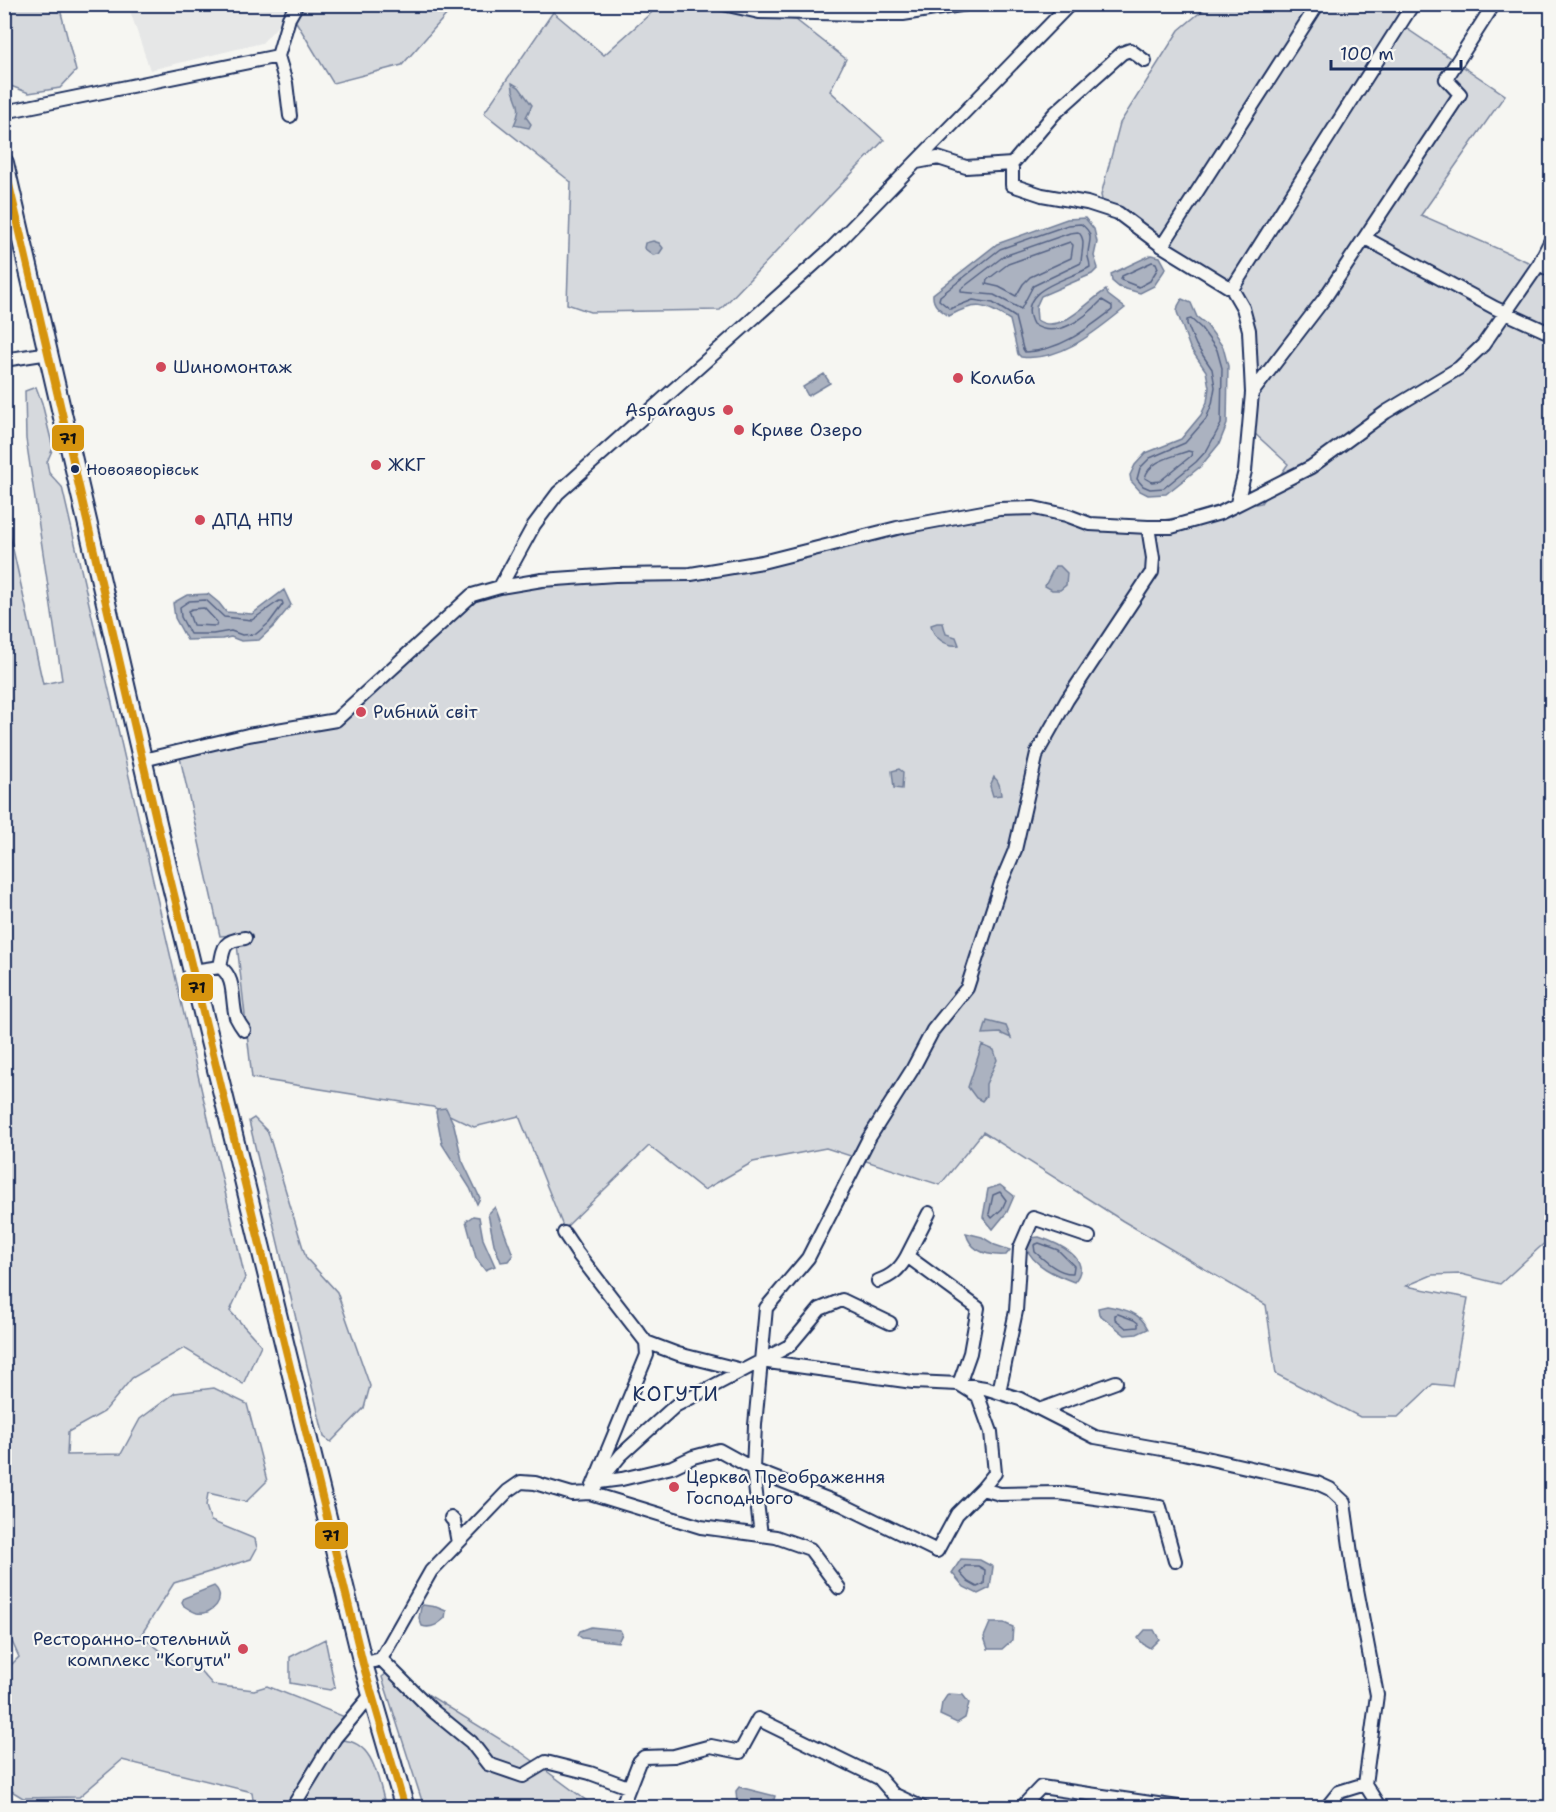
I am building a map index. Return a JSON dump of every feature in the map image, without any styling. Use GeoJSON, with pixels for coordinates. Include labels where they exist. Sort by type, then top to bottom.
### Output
{"type":"FeatureCollection","features":[{"type":"Feature","properties":{"kind":"highway"},"geometry":{"type":"LineString","coordinates":[[4,163],[193,971],[363,1664],[405,1808]]}},
{"type":"Feature","properties":{"kind":"street"},"geometry":{"type":"LineString","coordinates":[[290,116],[286,83],[278,56],[289,18],[297,4]]}},
{"type":"Feature","properties":{"kind":"street"},"geometry":{"type":"LineString","coordinates":[[723,4],[759,12],[871,14],[903,14],[967,4]]}},
{"type":"Feature","properties":{"kind":"street"},"geometry":{"type":"LineString","coordinates":[[500,587],[534,525],[558,493],[834,251],[1070,4]]}},
{"type":"Feature","properties":{"kind":"street"},"geometry":{"type":"LineString","coordinates":[[1162,246],[1318,4]]}},
{"type":"Feature","properties":{"kind":"street"},"geometry":{"type":"LineString","coordinates":[[1232,289],[1413,4]]}},
{"type":"Feature","properties":{"kind":"street"},"geometry":{"type":"LineString","coordinates":[[1252,393],[1324,299],[1460,94],[1446,79],[1494,4]]}},
{"type":"Feature","properties":{"kind":"street"},"geometry":{"type":"LineString","coordinates":[[1145,61],[1130,50],[1122,53],[1054,114],[1012,164],[1012,185],[1042,195],[1087,203],[1118,213],[1162,246],[1232,289],[1243,308],[1249,330],[1252,393],[1245,471],[1237,503]]}},
{"type":"Feature","properties":{"kind":"street"},"geometry":{"type":"LineString","coordinates":[[4,112],[278,56]]}},
{"type":"Feature","properties":{"kind":"street"},"geometry":{"type":"LineString","coordinates":[[917,162],[938,158],[966,167],[1012,164]]}},
{"type":"Feature","properties":{"kind":"street"},"geometry":{"type":"LineString","coordinates":[[1365,238],[1495,308],[1551,334]]}},
{"type":"Feature","properties":{"kind":"street"},"geometry":{"type":"LineString","coordinates":[[143,760],[248,735],[336,720],[472,596],[500,587],[542,580],[703,572],[762,562],[897,528],[999,508],[1034,508],[1066,515],[1089,524],[1148,527],[1171,527],[1220,513],[1311,467],[1386,412],[1459,368],[1483,345],[1539,264],[1551,238]]}},
{"type":"Feature","properties":{"kind":"street"},"geometry":{"type":"LineString","coordinates":[[1539,264],[1551,271]]}},
{"type":"Feature","properties":{"kind":"street"},"geometry":{"type":"LineString","coordinates":[[4,360],[50,353]]}},
{"type":"Feature","properties":{"kind":"street"},"geometry":{"type":"LineString","coordinates":[[761,1535],[753,1468],[766,1308],[808,1258],[869,1138],[912,1070],[933,1030],[968,988],[1001,883],[1015,850],[1037,753],[1067,700],[1152,572],[1153,558],[1148,527]]}},
{"type":"Feature","properties":{"kind":"street"},"geometry":{"type":"LineString","coordinates":[[220,967],[224,947],[230,940],[245,938]]}},
{"type":"Feature","properties":{"kind":"street"},"geometry":{"type":"LineString","coordinates":[[193,971],[220,967],[227,972],[234,997],[236,1018],[243,1030]]}},
{"type":"Feature","properties":{"kind":"street"},"geometry":{"type":"LineString","coordinates":[[878,1281],[888,1278],[901,1268],[929,1213]]}},
{"type":"Feature","properties":{"kind":"street"},"geometry":{"type":"LineString","coordinates":[[999,1392],[1016,1311],[1020,1248],[1033,1218],[1089,1237]]}},
{"type":"Feature","properties":{"kind":"street"},"geometry":{"type":"LineString","coordinates":[[564,1233],[646,1342],[678,1354],[742,1370]]}},
{"type":"Feature","properties":{"kind":"street"},"geometry":{"type":"LineString","coordinates":[[907,1256],[978,1308],[970,1353],[959,1384]]}},
{"type":"Feature","properties":{"kind":"street"},"geometry":{"type":"LineString","coordinates":[[590,1493],[621,1455],[675,1406],[789,1346],[820,1310],[842,1300],[890,1323]]}},
{"type":"Feature","properties":{"kind":"street"},"geometry":{"type":"LineString","coordinates":[[590,1493],[646,1355],[646,1342]]}},
{"type":"Feature","properties":{"kind":"street"},"geometry":{"type":"LineString","coordinates":[[761,1361],[912,1382],[959,1384],[999,1392],[1042,1409],[1095,1437],[1184,1453],[1317,1482],[1330,1489],[1344,1502],[1353,1568],[1377,1695],[1365,1784],[1380,1808]]}},
{"type":"Feature","properties":{"kind":"street"},"geometry":{"type":"LineString","coordinates":[[1042,1409],[1116,1382]]}},
{"type":"Feature","properties":{"kind":"street"},"geometry":{"type":"LineString","coordinates":[[599,1482],[672,1467],[693,1457],[719,1450],[753,1468],[843,1505],[937,1551],[957,1514],[995,1473],[991,1432],[978,1396],[959,1384]]}},
{"type":"Feature","properties":{"kind":"street"},"geometry":{"type":"LineString","coordinates":[[363,1664],[381,1659],[431,1570],[508,1491],[521,1482],[535,1483],[572,1494],[590,1493],[701,1527],[776,1537],[810,1549],[839,1588]]}},
{"type":"Feature","properties":{"kind":"street"},"geometry":{"type":"LineString","coordinates":[[982,1489],[1000,1494],[1059,1492],[1160,1507],[1175,1561]]}},
{"type":"Feature","properties":{"kind":"street"},"geometry":{"type":"LineString","coordinates":[[451,1518],[454,1521],[458,1543]]}},
{"type":"Feature","properties":{"kind":"street"},"geometry":{"type":"LineString","coordinates":[[381,1659],[433,1710],[471,1742],[488,1764],[523,1776],[546,1762],[590,1773],[628,1787]]}},
{"type":"Feature","properties":{"kind":"street"},"geometry":{"type":"LineString","coordinates":[[292,1808],[335,1738],[371,1695]]}},
{"type":"Feature","properties":{"kind":"street"},"geometry":{"type":"LineString","coordinates":[[621,1808],[639,1761],[644,1757],[674,1756],[711,1746],[740,1752],[758,1719],[879,1778],[893,1794],[923,1808]]}},
{"type":"Feature","properties":{"kind":"street"},"geometry":{"type":"LineString","coordinates":[[1326,1808],[1339,1792],[1365,1784]]}},
{"type":"Feature","properties":{"kind":"street"},"geometry":{"type":"LineString","coordinates":[[1021,1808],[1041,1787],[1185,1808]]}},
{"type":"Feature","properties":{"kind":"shaded area"},"geometry":{"type":"Polygon","coordinates":[[[4,5],[59,5],[76,71],[60,88],[29,93],[8,85],[5,70],[4,5]]]}},
{"type":"Feature","properties":{"kind":"shaded area"},"geometry":{"type":"Polygon","coordinates":[[[128,5],[297,5],[262,43],[150,70],[128,5]]]}},
{"type":"Feature","properties":{"kind":"shaded area"},"geometry":{"type":"Polygon","coordinates":[[[302,5],[455,5],[402,65],[333,83],[292,15],[302,5]]]}},
{"type":"Feature","properties":{"kind":"shaded area"},"geometry":{"type":"Polygon","coordinates":[[[660,5],[708,5],[746,14],[796,20],[846,59],[830,91],[884,140],[720,310],[590,312],[567,304],[571,182],[484,113],[553,12],[604,55],[660,5]]]}},
{"type":"Feature","properties":{"kind":"shaded area"},"geometry":{"type":"Polygon","coordinates":[[[1209,5],[1409,5],[1397,22],[1505,95],[1421,215],[1551,272],[1551,1237],[1500,1284],[1461,1274],[1432,1275],[1406,1286],[1468,1298],[1452,1386],[1433,1384],[1398,1417],[1360,1417],[1276,1374],[1266,1305],[1123,1221],[983,1132],[940,1185],[826,1148],[753,1162],[704,1190],[649,1146],[564,1229],[519,1116],[474,1127],[433,1107],[252,1078],[236,935],[220,936],[179,753],[344,719],[478,587],[644,580],[957,521],[1022,512],[1075,522],[1092,530],[1135,525],[1261,503],[1288,464],[1253,432],[1252,322],[1232,284],[1181,255],[1102,200],[1101,195],[1120,123],[1179,30],[1209,5]]]}},
{"type":"Feature","properties":{"kind":"shaded area"},"geometry":{"type":"Polygon","coordinates":[[[36,387],[53,448],[47,462],[49,473],[62,487],[245,1278],[230,1311],[261,1345],[243,1384],[184,1348],[132,1378],[104,1412],[68,1432],[67,1455],[121,1454],[140,1419],[175,1393],[214,1388],[247,1404],[267,1481],[246,1502],[208,1493],[206,1506],[211,1521],[255,1539],[257,1548],[251,1559],[174,1583],[141,1635],[172,1660],[188,1657],[213,1685],[254,1690],[267,1686],[345,1717],[284,1807],[254,1807],[252,1792],[122,1760],[79,1797],[23,1798],[5,1787],[5,1671],[19,1657],[4,1624],[4,509],[43,684],[62,680],[26,439],[25,391],[36,387]]]}},
{"type":"Feature","properties":{"kind":"shaded area"},"geometry":{"type":"Polygon","coordinates":[[[254,1118],[268,1132],[306,1258],[337,1292],[370,1386],[364,1408],[331,1442],[324,1437],[249,1121],[254,1118]]]}},
{"type":"Feature","properties":{"kind":"shaded area"},"geometry":{"type":"Polygon","coordinates":[[[325,1639],[335,1687],[330,1690],[290,1683],[290,1657],[325,1639]]]}},
{"type":"Feature","properties":{"kind":"shaded area"},"geometry":{"type":"Polygon","coordinates":[[[390,1671],[521,1752],[595,1807],[424,1807],[382,1677],[390,1671]]]}},
{"type":"Feature","properties":{"kind":"shaded area"},"geometry":{"type":"Polygon","coordinates":[[[341,1740],[361,1747],[368,1755],[377,1775],[386,1807],[296,1808],[341,1740]]]}},
{"type":"Feature","properties":{"kind":"shaded area"},"geometry":{"type":"Polygon","coordinates":[[[4,1794],[21,1804],[81,1807],[5,1807],[4,1794]]]}},
{"type":"Feature","properties":{"kind":"water"},"geometry":{"type":"Polygon","coordinates":[[[512,83],[519,87],[532,105],[526,117],[531,124],[529,128],[514,125],[518,106],[512,83]]]}},
{"type":"Feature","properties":{"kind":"water"},"geometry":{"type":"Polygon","coordinates":[[[1085,218],[1094,229],[1097,242],[1094,256],[1098,268],[1092,274],[1041,296],[1036,307],[1037,320],[1046,324],[1055,324],[1073,315],[1106,290],[1108,295],[1125,308],[1077,343],[1050,355],[1021,357],[1018,354],[1010,320],[980,306],[966,308],[949,316],[935,304],[933,294],[997,244],[1067,219],[1085,218]]]}},
{"type":"Feature","properties":{"kind":"water"},"geometry":{"type":"Polygon","coordinates":[[[653,241],[659,243],[663,248],[659,254],[653,255],[644,248],[645,243],[653,241]]]}},
{"type":"Feature","properties":{"kind":"water"},"geometry":{"type":"Polygon","coordinates":[[[1151,255],[1160,257],[1166,268],[1154,286],[1140,293],[1119,287],[1112,281],[1111,274],[1151,255]]]}},
{"type":"Feature","properties":{"kind":"water"},"geometry":{"type":"Polygon","coordinates":[[[1182,299],[1191,303],[1197,317],[1206,324],[1223,347],[1228,366],[1227,424],[1219,444],[1201,466],[1166,494],[1148,495],[1140,491],[1131,481],[1130,475],[1135,465],[1146,453],[1181,439],[1201,415],[1207,402],[1209,387],[1206,371],[1190,348],[1177,312],[1182,299]]]}},
{"type":"Feature","properties":{"kind":"water"},"geometry":{"type":"Polygon","coordinates":[[[824,374],[830,383],[808,396],[803,387],[824,374]]]}},
{"type":"Feature","properties":{"kind":"water"},"geometry":{"type":"Polygon","coordinates":[[[1055,566],[1060,566],[1067,573],[1066,585],[1060,590],[1052,590],[1045,586],[1055,566]]]}},
{"type":"Feature","properties":{"kind":"water"},"geometry":{"type":"Polygon","coordinates":[[[284,590],[291,605],[259,640],[241,641],[231,637],[187,640],[175,618],[173,603],[187,595],[208,594],[226,612],[252,614],[284,590]]]}},
{"type":"Feature","properties":{"kind":"water"},"geometry":{"type":"Polygon","coordinates":[[[943,623],[946,634],[956,637],[959,645],[950,645],[938,638],[931,625],[943,623]]]}},
{"type":"Feature","properties":{"kind":"water"},"geometry":{"type":"Polygon","coordinates":[[[899,769],[903,772],[902,789],[894,788],[892,771],[899,769]]]}},
{"type":"Feature","properties":{"kind":"water"},"geometry":{"type":"Polygon","coordinates":[[[994,777],[999,783],[1001,795],[993,796],[990,786],[994,777]]]}},
{"type":"Feature","properties":{"kind":"water"},"geometry":{"type":"Polygon","coordinates":[[[987,1021],[1006,1026],[1011,1038],[1000,1033],[983,1034],[987,1021]]]}},
{"type":"Feature","properties":{"kind":"water"},"geometry":{"type":"Polygon","coordinates":[[[982,1045],[994,1050],[997,1060],[986,1084],[986,1096],[982,1101],[976,1098],[968,1087],[982,1045]]]}},
{"type":"Feature","properties":{"kind":"water"},"geometry":{"type":"Polygon","coordinates":[[[446,1108],[454,1125],[462,1160],[480,1198],[477,1204],[470,1188],[442,1144],[436,1112],[437,1109],[446,1108]]]}},
{"type":"Feature","properties":{"kind":"water"},"geometry":{"type":"Polygon","coordinates":[[[1000,1185],[1014,1196],[1007,1212],[993,1229],[983,1217],[988,1189],[1000,1185]]]}},
{"type":"Feature","properties":{"kind":"water"},"geometry":{"type":"Polygon","coordinates":[[[495,1207],[513,1255],[508,1261],[501,1262],[494,1244],[488,1214],[495,1207]]]}},
{"type":"Feature","properties":{"kind":"water"},"geometry":{"type":"Polygon","coordinates":[[[473,1216],[479,1217],[483,1239],[495,1266],[485,1270],[476,1258],[466,1221],[473,1216]]]}},
{"type":"Feature","properties":{"kind":"water"},"geometry":{"type":"Polygon","coordinates":[[[966,1233],[982,1237],[1010,1250],[1006,1255],[981,1252],[968,1240],[966,1233]]]}},
{"type":"Feature","properties":{"kind":"water"},"geometry":{"type":"Polygon","coordinates":[[[1039,1237],[1064,1248],[1077,1259],[1080,1266],[1079,1274],[1074,1282],[1046,1269],[1029,1254],[1026,1247],[1030,1238],[1039,1237]]]}},
{"type":"Feature","properties":{"kind":"water"},"geometry":{"type":"Polygon","coordinates":[[[1107,1306],[1136,1315],[1148,1329],[1137,1334],[1125,1335],[1099,1314],[1098,1308],[1107,1306]]]}},
{"type":"Feature","properties":{"kind":"water"},"geometry":{"type":"Polygon","coordinates":[[[961,1559],[980,1560],[993,1567],[990,1588],[978,1594],[964,1587],[952,1573],[961,1559]]]}},
{"type":"Feature","properties":{"kind":"water"},"geometry":{"type":"Polygon","coordinates":[[[214,1586],[218,1591],[219,1601],[213,1609],[197,1613],[184,1606],[182,1602],[184,1598],[214,1586]]]}},
{"type":"Feature","properties":{"kind":"water"},"geometry":{"type":"Polygon","coordinates":[[[423,1605],[446,1611],[445,1618],[432,1626],[422,1626],[419,1618],[423,1605]]]}},
{"type":"Feature","properties":{"kind":"water"},"geometry":{"type":"Polygon","coordinates":[[[990,1623],[1004,1623],[1013,1627],[1012,1640],[1002,1649],[988,1649],[984,1637],[990,1623]]]}},
{"type":"Feature","properties":{"kind":"water"},"geometry":{"type":"Polygon","coordinates":[[[591,1627],[620,1630],[622,1634],[618,1642],[582,1638],[578,1635],[580,1631],[591,1627]]]}},
{"type":"Feature","properties":{"kind":"water"},"geometry":{"type":"Polygon","coordinates":[[[1145,1630],[1154,1630],[1159,1639],[1150,1648],[1138,1638],[1145,1630]]]}},
{"type":"Feature","properties":{"kind":"water"},"geometry":{"type":"Polygon","coordinates":[[[948,1694],[963,1695],[969,1703],[965,1718],[957,1723],[940,1715],[942,1703],[948,1694]]]}},
{"type":"Feature","properties":{"kind":"water"},"geometry":{"type":"Polygon","coordinates":[[[739,1787],[775,1796],[772,1807],[737,1803],[736,1791],[739,1787]]]}},
{"type":"Feature","properties":{"kind":"transit line","name":"71"},"geometry":{"type":"LineString","coordinates":[[4,163],[167,866],[363,1664],[405,1808]]}},
{"type":"Feature","properties":{"kind":"place","name":"Шиномонтаж"},"geometry":{"type":"Point","coordinates":[161,367]}},
{"type":"Feature","properties":{"kind":"place","name":"Колиба"},"geometry":{"type":"Point","coordinates":[958,378]}},
{"type":"Feature","properties":{"kind":"place","name":"Asparagus"},"geometry":{"type":"Point","coordinates":[728,410]}},
{"type":"Feature","properties":{"kind":"place","name":"Криве Озеро"},"geometry":{"type":"Point","coordinates":[739,430]}},
{"type":"Feature","properties":{"kind":"place","name":"ЖКГ"},"geometry":{"type":"Point","coordinates":[376,465]}},
{"type":"Feature","properties":{"kind":"place","name":"Новояворівськ"},"geometry":{"type":"Point","coordinates":[75,469]}},
{"type":"Feature","properties":{"kind":"place","name":"ДПД НПУ"},"geometry":{"type":"Point","coordinates":[200,520]}},
{"type":"Feature","properties":{"kind":"place","name":"Рибний світ"},"geometry":{"type":"Point","coordinates":[361,712]}},
{"type":"Feature","properties":{"kind":"place","name":"Церква Преображення Господнього"},"geometry":{"type":"Point","coordinates":[674,1487]}},
{"type":"Feature","properties":{"kind":"place","name":"Ресторанно-готельний комплекс \"Когути\""},"geometry":{"type":"Point","coordinates":[243,1649]}},
{"type":"Feature","properties":{"kind":"district","name":"КОГУТИ"},"geometry":{"type":"Point","coordinates":[676,1394]}}]}
